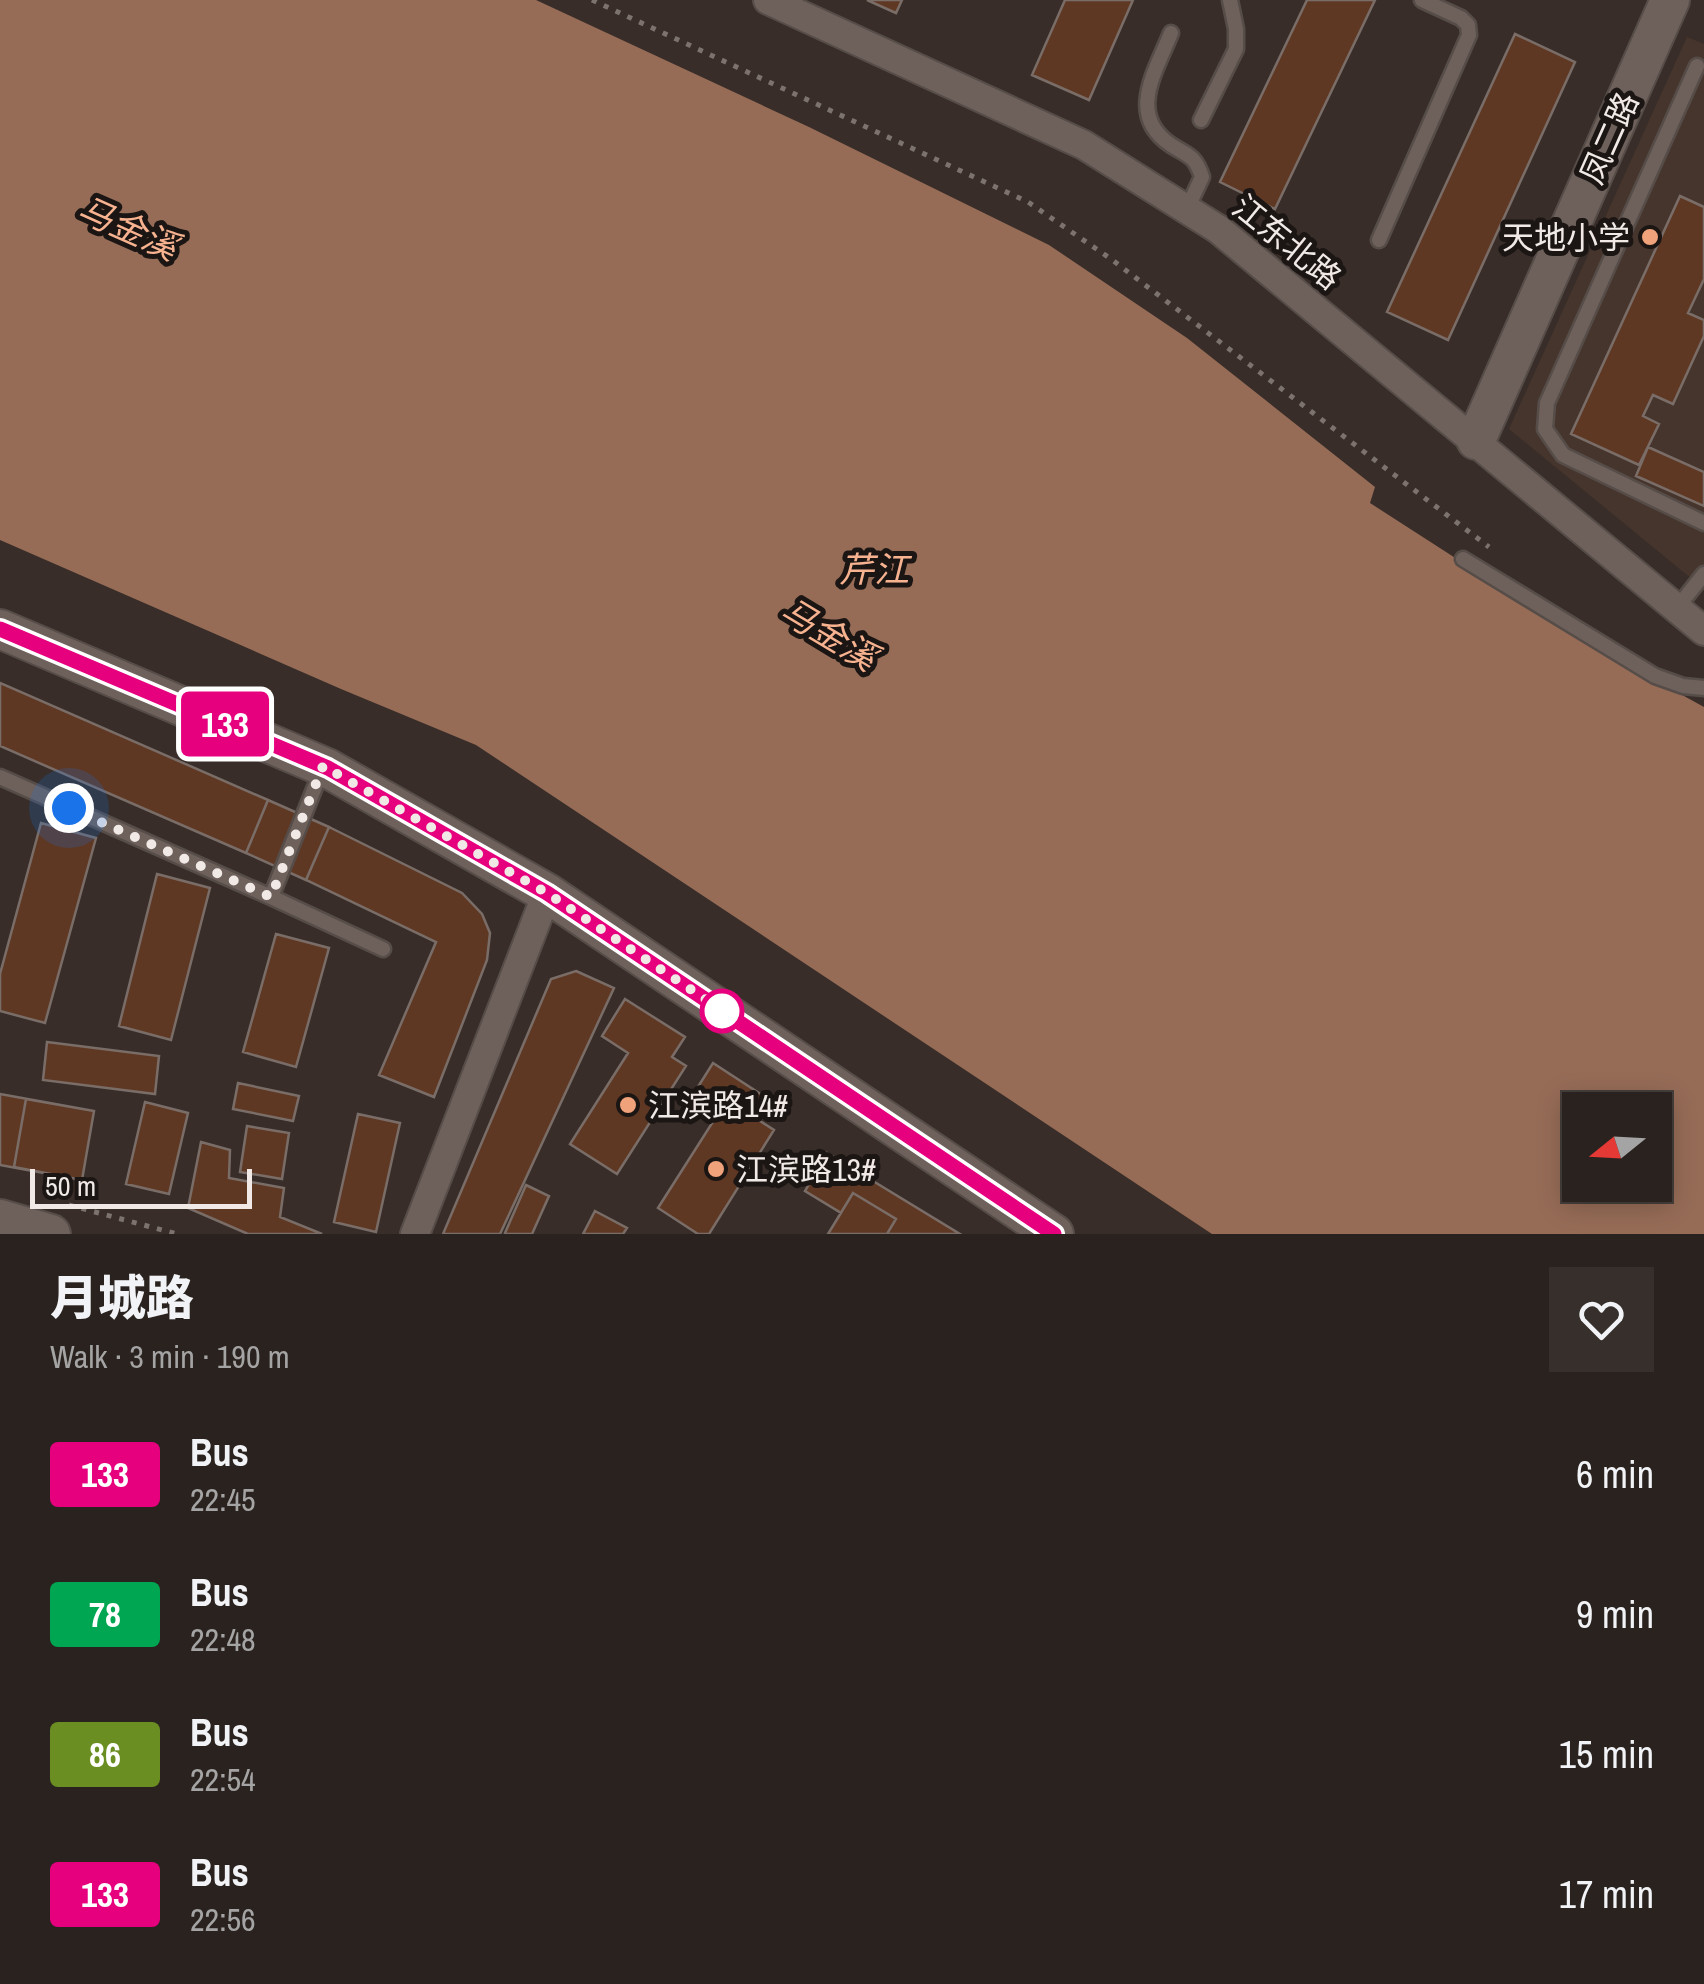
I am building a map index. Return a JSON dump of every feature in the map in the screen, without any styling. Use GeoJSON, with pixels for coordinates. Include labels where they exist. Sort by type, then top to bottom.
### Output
{"type":"FeatureCollection","features":[{"type":"Feature","properties":{"kind":"main road","name":"凤二路"},"geometry":{"type":"LineString","coordinates":[[1476,440],[1670,0]]}},
{"type":"Feature","properties":{"kind":"main road"},"geometry":{"type":"LineString","coordinates":[[1681,0],[1704,9]]}},
{"type":"Feature","properties":{"kind":"main road"},"geometry":{"type":"LineString","coordinates":[[0,629],[323,766],[547,893],[1054,1234]]}},
{"type":"Feature","properties":{"kind":"main road"},"geometry":{"type":"LineString","coordinates":[[0,1218],[55,1218]]}},
{"type":"Feature","properties":{"kind":"street","name":"江东北路"},"geometry":{"type":"LineString","coordinates":[[768,0],[1084,145],[1218,230],[1704,631]]}},
{"type":"Feature","properties":{"kind":"street"},"geometry":{"type":"LineString","coordinates":[[415,1234],[547,893]]}},
{"type":"Feature","properties":{"kind":"lane"},"geometry":{"type":"LineString","coordinates":[[1202,120],[1236,49],[1230,0]]}},
{"type":"Feature","properties":{"kind":"lane"},"geometry":{"type":"LineString","coordinates":[[1379,240],[1469,36],[1468,24],[1461,18],[1422,0]]}},
{"type":"Feature","properties":{"kind":"lane"},"geometry":{"type":"LineString","coordinates":[[1172,33],[1145,111],[1160,135],[1198,165],[1202,176],[1187,210]]}},
{"type":"Feature","properties":{"kind":"lane"},"geometry":{"type":"LineString","coordinates":[[1696,66],[1547,402],[1545,430],[1562,455],[1704,523]]}},
{"type":"Feature","properties":{"kind":"lane"},"geometry":{"type":"LineString","coordinates":[[1463,559],[1655,676],[1683,686],[1704,688]]}},
{"type":"Feature","properties":{"kind":"lane"},"geometry":{"type":"LineString","coordinates":[[1677,608],[1704,574]]}},
{"type":"Feature","properties":{"kind":"lane"},"geometry":{"type":"LineString","coordinates":[[271,897],[323,766]]}},
{"type":"Feature","properties":{"kind":"lane"},"geometry":{"type":"LineString","coordinates":[[0,778],[383,949]]}},
{"type":"Feature","properties":{"kind":"path"},"geometry":{"type":"LineString","coordinates":[[592,0],[1028,202],[1110,259],[1492,549]]}},
{"type":"Feature","properties":{"kind":"path"},"geometry":{"type":"LineString","coordinates":[[55,1218],[177,1234]]}},
{"type":"Feature","properties":{"kind":"shaded area","name":"天地小学"},"geometry":{"type":"Polygon","coordinates":[[[1687,37],[1704,44],[1704,589],[1509,429],[1687,37]]]}},
{"type":"Feature","properties":{"kind":"water","name":"芹江"},"geometry":{"type":"Polygon","coordinates":[[[0,0],[536,0],[809,127],[1049,245],[1187,338],[1375,487],[1370,503],[1586,642],[1704,707],[1704,1234],[1212,1234],[476,745],[0,540],[0,0]]]}},
{"type":"Feature","properties":{"kind":"building"},"geometry":{"type":"Polygon","coordinates":[[[867,0],[902,0],[896,13],[867,0]]]}},
{"type":"Feature","properties":{"kind":"building"},"geometry":{"type":"Polygon","coordinates":[[[1065,0],[1133,0],[1089,100],[1032,75],[1065,0]]]}},
{"type":"Feature","properties":{"kind":"building"},"geometry":{"type":"Polygon","coordinates":[[[1307,0],[1375,0],[1275,209],[1220,182],[1307,0]]]}},
{"type":"Feature","properties":{"kind":"building"},"geometry":{"type":"Polygon","coordinates":[[[1515,34],[1575,62],[1448,340],[1387,312],[1515,34]]]}},
{"type":"Feature","properties":{"kind":"building"},"geometry":{"type":"Polygon","coordinates":[[[1680,196],[1704,207],[1704,279],[1688,313],[1704,320],[1704,336],[1673,404],[1653,395],[1643,416],[1659,424],[1639,465],[1571,434],[1680,196]]]}},
{"type":"Feature","properties":{"kind":"building"},"geometry":{"type":"Polygon","coordinates":[[[1648,447],[1704,472],[1704,506],[1636,476],[1648,447]]]}},
{"type":"Feature","properties":{"kind":"building"},"geometry":{"type":"Polygon","coordinates":[[[0,683],[268,800],[246,853],[0,746],[0,683]]]}},
{"type":"Feature","properties":{"kind":"building"},"geometry":{"type":"Polygon","coordinates":[[[268,800],[329,827],[306,880],[246,853],[268,800]]]}},
{"type":"Feature","properties":{"kind":"building"},"geometry":{"type":"Polygon","coordinates":[[[41,823],[96,838],[45,1023],[0,1011],[0,974],[41,823]]]}},
{"type":"Feature","properties":{"kind":"building"},"geometry":{"type":"Polygon","coordinates":[[[329,827],[462,893],[482,914],[490,933],[487,960],[434,1097],[379,1075],[436,942],[306,880],[329,827]]]}},
{"type":"Feature","properties":{"kind":"building"},"geometry":{"type":"Polygon","coordinates":[[[157,874],[210,888],[171,1040],[119,1026],[157,874]]]}},
{"type":"Feature","properties":{"kind":"building"},"geometry":{"type":"Polygon","coordinates":[[[276,934],[329,948],[296,1067],[243,1052],[276,934]]]}},
{"type":"Feature","properties":{"kind":"building"},"geometry":{"type":"Polygon","coordinates":[[[576,971],[614,988],[500,1234],[443,1234],[551,979],[576,971]]]}},
{"type":"Feature","properties":{"kind":"building","name":"江滨路14#"},"geometry":{"type":"Polygon","coordinates":[[[625,999],[685,1037],[672,1057],[686,1066],[617,1174],[570,1144],[628,1053],[602,1036],[625,999]]]}},
{"type":"Feature","properties":{"kind":"building"},"geometry":{"type":"Polygon","coordinates":[[[47,1042],[159,1056],[155,1094],[43,1080],[47,1042]]]}},
{"type":"Feature","properties":{"kind":"building","name":"江滨路13#"},"geometry":{"type":"Polygon","coordinates":[[[713,1063],[773,1102],[760,1121],[774,1130],[709,1234],[698,1234],[658,1208],[716,1117],[689,1101],[713,1063]]]}},
{"type":"Feature","properties":{"kind":"building"},"geometry":{"type":"Polygon","coordinates":[[[238,1083],[299,1096],[293,1121],[233,1109],[238,1083]]]}},
{"type":"Feature","properties":{"kind":"building"},"geometry":{"type":"Polygon","coordinates":[[[0,1094],[94,1111],[82,1180],[0,1165],[0,1094]]]}},
{"type":"Feature","properties":{"kind":"building"},"geometry":{"type":"Polygon","coordinates":[[[26,1099],[94,1111],[82,1180],[14,1167],[26,1099]]]}},
{"type":"Feature","properties":{"kind":"building"},"geometry":{"type":"Polygon","coordinates":[[[145,1102],[188,1113],[169,1194],[126,1184],[145,1102]]]}},
{"type":"Feature","properties":{"kind":"building"},"geometry":{"type":"Polygon","coordinates":[[[358,1114],[400,1123],[376,1232],[334,1222],[358,1114]]]}},
{"type":"Feature","properties":{"kind":"building"},"geometry":{"type":"Polygon","coordinates":[[[247,1126],[289,1133],[282,1179],[240,1172],[247,1126]]]}},
{"type":"Feature","properties":{"kind":"building"},"geometry":{"type":"Polygon","coordinates":[[[201,1142],[230,1150],[229,1178],[284,1188],[280,1217],[322,1234],[248,1234],[188,1208],[201,1142]]]}},
{"type":"Feature","properties":{"kind":"building"},"geometry":{"type":"Polygon","coordinates":[[[827,1153],[960,1234],[828,1234],[841,1213],[805,1191],[827,1153]]]}},
{"type":"Feature","properties":{"kind":"building"},"geometry":{"type":"Polygon","coordinates":[[[526,1185],[549,1196],[532,1234],[507,1234],[505,1233],[526,1185]]]}},
{"type":"Feature","properties":{"kind":"building"},"geometry":{"type":"Polygon","coordinates":[[[853,1193],[896,1219],[887,1234],[828,1234],[853,1193]]]}},
{"type":"Feature","properties":{"kind":"building"},"geometry":{"type":"Polygon","coordinates":[[[595,1211],[627,1228],[623,1234],[583,1234],[595,1211]]]}},
{"type":"Feature","properties":{"kind":"bus line","name":"133"},"geometry":{"type":"LineString","coordinates":[[0,629],[328,768],[547,893],[1054,1234]]}},
{"type":"Feature","properties":{"kind":"place","name":"天地小学"},"geometry":{"type":"Point","coordinates":[1650,237]}},
{"type":"Feature","properties":{"kind":"place","name":"江滨路14#"},"geometry":{"type":"Point","coordinates":[628,1105]}},
{"type":"Feature","properties":{"kind":"place","name":"江滨路13#"},"geometry":{"type":"Point","coordinates":[716,1169]}},
{"type":"Feature","properties":{"kind":"route"},"geometry":{"type":"LineString","coordinates":[[69,808],[271,897],[323,766],[547,893],[735,1019],[722,1011]]}},
{"type":"Feature","properties":{"kind":"water label","name":"马金溪"},"geometry":{"type":"Point","coordinates":[128,228]}},
{"type":"Feature","properties":{"kind":"water label","name":"马金溪"},"geometry":{"type":"Point","coordinates":[829,634]}}]}
